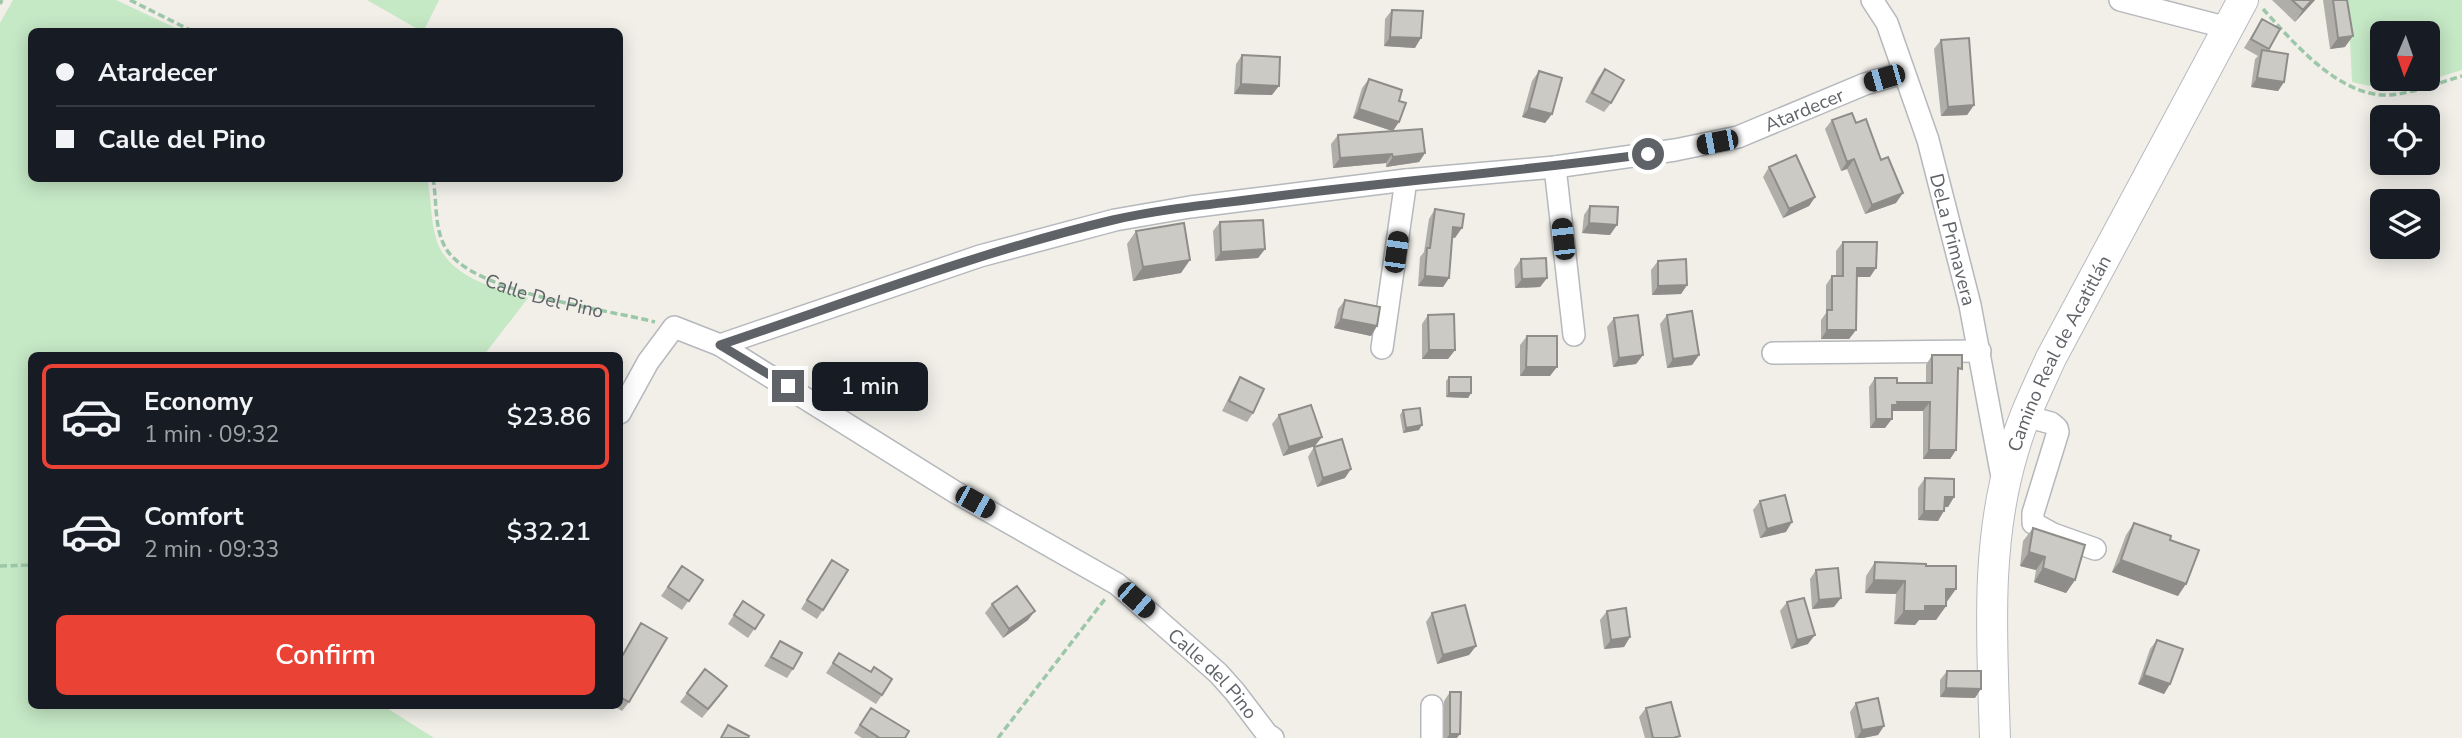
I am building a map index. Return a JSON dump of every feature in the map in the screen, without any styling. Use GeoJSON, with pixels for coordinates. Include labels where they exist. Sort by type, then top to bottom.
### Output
{"type":"FeatureCollection","features":[{"type":"Feature","properties":{"kind":"main road","name":"Camino Real de Acatitlán"},"geometry":{"type":"LineString","coordinates":[[1995,738],[1990,599],[1996,525],[2004,486],[2025,416],[2058,345],[2243,0]]}},
{"type":"Feature","properties":{"kind":"street","name":"DeLa Primavera"},"geometry":{"type":"LineString","coordinates":[[1872,0],[1886,23],[1931,152],[1954,236],[1980,351],[2004,486]]}},
{"type":"Feature","properties":{"kind":"street"},"geometry":{"type":"LineString","coordinates":[[1886,23],[1887,0]]}},
{"type":"Feature","properties":{"kind":"street"},"geometry":{"type":"LineString","coordinates":[[2120,0],[2228,28]]}},
{"type":"Feature","properties":{"kind":"street","name":"Atardecer"},"geometry":{"type":"LineString","coordinates":[[720,345],[980,256],[1115,220],[1190,207],[1406,180],[1555,167],[1675,150],[1738,137],[1865,84],[1903,73]]}},
{"type":"Feature","properties":{"kind":"street"},"geometry":{"type":"LineString","coordinates":[[1555,167],[1574,335]]}},
{"type":"Feature","properties":{"kind":"street"},"geometry":{"type":"LineString","coordinates":[[1382,348],[1406,180]]}},
{"type":"Feature","properties":{"kind":"street"},"geometry":{"type":"LineString","coordinates":[[623,408],[648,362],[674,327],[720,345]]}},
{"type":"Feature","properties":{"kind":"street","name":"Calle del Pino"},"geometry":{"type":"LineString","coordinates":[[720,345],[955,492],[1117,584],[1218,673],[1266,734],[1273,738]]}},
{"type":"Feature","properties":{"kind":"street"},"geometry":{"type":"LineString","coordinates":[[1773,353],[1980,351]]}},
{"type":"Feature","properties":{"kind":"street"},"geometry":{"type":"LineString","coordinates":[[2025,416],[2050,423],[2058,432],[2034,513],[2034,523],[2053,534],[2095,549]]}},
{"type":"Feature","properties":{"kind":"street"},"geometry":{"type":"LineString","coordinates":[[1432,706],[1432,738]]}},
{"type":"Feature","properties":{"kind":"path"},"geometry":{"type":"LineString","coordinates":[[130,0],[186,28]]}},
{"type":"Feature","properties":{"kind":"path"},"geometry":{"type":"LineString","coordinates":[[2255,0],[2290,39],[2350,88],[2389,95],[2462,76]]}},
{"type":"Feature","properties":{"kind":"path","name":"Calle Del Pino"},"geometry":{"type":"LineString","coordinates":[[434,182],[441,239],[447,251],[472,272],[550,301],[674,327]]}},
{"type":"Feature","properties":{"kind":"path"},"geometry":{"type":"LineString","coordinates":[[0,566],[28,565]]}},
{"type":"Feature","properties":{"kind":"path"},"geometry":{"type":"LineString","coordinates":[[998,738],[1117,584]]}},
{"type":"Feature","properties":{"kind":"green space"},"geometry":{"type":"Polygon","coordinates":[[[13,0],[116,0],[176,28],[28,28],[28,182],[428,182],[436,238],[441,251],[450,262],[473,279],[528,298],[486,352],[28,352],[28,709],[388,709],[434,738],[0,738],[0,23],[13,0]]]}},
{"type":"Feature","properties":{"kind":"green space"},"geometry":{"type":"Polygon","coordinates":[[[367,0],[439,0],[425,28],[416,28],[367,0]]]}},
{"type":"Feature","properties":{"kind":"green space"},"geometry":{"type":"Polygon","coordinates":[[[2348,0],[2462,0],[2462,70],[2440,77],[2440,21],[2370,21],[2368,85],[2352,82],[2348,0]]]}},
{"type":"Feature","properties":{"kind":"building"},"geometry":{"type":"Polygon","coordinates":[[[2292,0],[2312,0],[2303,10],[2292,0]]]}},
{"type":"Feature","properties":{"kind":"building"},"geometry":{"type":"Polygon","coordinates":[[[2333,0],[2347,0],[2353,36],[2338,38],[2333,0]]]}},
{"type":"Feature","properties":{"kind":"building"},"geometry":{"type":"Polygon","coordinates":[[[1392,10],[1423,11],[1421,38],[1390,37],[1392,10]]]}},
{"type":"Feature","properties":{"kind":"building"},"geometry":{"type":"Polygon","coordinates":[[[2262,19],[2280,29],[2269,49],[2251,39],[2262,19]]]}},
{"type":"Feature","properties":{"kind":"building"},"geometry":{"type":"Polygon","coordinates":[[[1969,38],[1974,105],[1948,107],[1941,40],[1969,38]]]}},
{"type":"Feature","properties":{"kind":"building"},"geometry":{"type":"Polygon","coordinates":[[[2262,50],[2288,54],[2284,82],[2257,78],[2262,50]]]}},
{"type":"Feature","properties":{"kind":"building"},"geometry":{"type":"Polygon","coordinates":[[[1242,55],[1280,57],[1279,86],[1241,84],[1242,55]]]}},
{"type":"Feature","properties":{"kind":"building"},"geometry":{"type":"Polygon","coordinates":[[[1605,69],[1624,80],[1611,103],[1592,93],[1605,69]]]}},
{"type":"Feature","properties":{"kind":"building"},"geometry":{"type":"Polygon","coordinates":[[[1539,71],[1562,78],[1552,114],[1529,108],[1539,71]]]}},
{"type":"Feature","properties":{"kind":"building"},"geometry":{"type":"Polygon","coordinates":[[[1369,79],[1402,90],[1399,101],[1406,103],[1399,122],[1359,109],[1369,79]]]}},
{"type":"Feature","properties":{"kind":"building"},"geometry":{"type":"Polygon","coordinates":[[[1852,113],[1856,123],[1866,119],[1881,160],[1888,157],[1903,193],[1872,205],[1854,159],[1847,162],[1832,120],[1852,113]]]}},
{"type":"Feature","properties":{"kind":"building"},"geometry":{"type":"Polygon","coordinates":[[[1422,129],[1425,153],[1393,157],[1392,154],[1340,158],[1338,135],[1422,129]]]}},
{"type":"Feature","properties":{"kind":"building"},"geometry":{"type":"Polygon","coordinates":[[[1796,155],[1815,197],[1789,209],[1769,167],[1796,155]]]}},
{"type":"Feature","properties":{"kind":"building"},"geometry":{"type":"Polygon","coordinates":[[[1590,206],[1618,207],[1617,225],[1589,223],[1590,206]]]}},
{"type":"Feature","properties":{"kind":"building"},"geometry":{"type":"Polygon","coordinates":[[[1435,209],[1464,214],[1462,228],[1453,227],[1449,278],[1425,276],[1427,248],[1430,248],[1435,209]]]}},
{"type":"Feature","properties":{"kind":"building"},"geometry":{"type":"Polygon","coordinates":[[[1263,220],[1265,249],[1221,252],[1220,222],[1263,220]]]}},
{"type":"Feature","properties":{"kind":"building"},"geometry":{"type":"Polygon","coordinates":[[[1184,223],[1190,260],[1143,267],[1136,231],[1184,223]]]}},
{"type":"Feature","properties":{"kind":"building"},"geometry":{"type":"Polygon","coordinates":[[[1843,242],[1877,242],[1876,268],[1857,268],[1856,330],[1827,330],[1827,310],[1832,310],[1832,276],[1843,276],[1843,242]]]}},
{"type":"Feature","properties":{"kind":"building"},"geometry":{"type":"Polygon","coordinates":[[[1546,258],[1547,278],[1522,279],[1521,259],[1546,258]]]}},
{"type":"Feature","properties":{"kind":"building"},"geometry":{"type":"Polygon","coordinates":[[[1686,259],[1687,285],[1658,286],[1658,261],[1686,259]]]}},
{"type":"Feature","properties":{"kind":"building"},"geometry":{"type":"Polygon","coordinates":[[[1345,300],[1380,307],[1377,326],[1341,319],[1345,300]]]}},
{"type":"Feature","properties":{"kind":"building"},"geometry":{"type":"Polygon","coordinates":[[[1692,311],[1699,355],[1673,359],[1667,315],[1692,311]]]}},
{"type":"Feature","properties":{"kind":"building"},"geometry":{"type":"Polygon","coordinates":[[[1454,314],[1455,350],[1429,350],[1428,315],[1454,314]]]}},
{"type":"Feature","properties":{"kind":"building"},"geometry":{"type":"Polygon","coordinates":[[[1638,315],[1643,355],[1619,358],[1614,318],[1638,315]]]}},
{"type":"Feature","properties":{"kind":"building"},"geometry":{"type":"Polygon","coordinates":[[[1527,336],[1557,336],[1557,367],[1526,367],[1527,336]]]}},
{"type":"Feature","properties":{"kind":"building"},"geometry":{"type":"Polygon","coordinates":[[[1932,355],[1962,355],[1962,369],[1958,368],[1956,450],[1929,450],[1930,402],[1897,402],[1898,405],[1892,405],[1892,419],[1876,419],[1875,378],[1897,378],[1897,383],[1932,383],[1932,355]]]}},
{"type":"Feature","properties":{"kind":"building"},"geometry":{"type":"Polygon","coordinates":[[[1240,377],[1264,389],[1253,413],[1229,401],[1240,377]]]}},
{"type":"Feature","properties":{"kind":"building"},"geometry":{"type":"Polygon","coordinates":[[[1449,377],[1471,377],[1471,393],[1449,393],[1449,377]]]}},
{"type":"Feature","properties":{"kind":"building"},"geometry":{"type":"Polygon","coordinates":[[[1311,405],[1322,437],[1289,447],[1279,415],[1311,405]]]}},
{"type":"Feature","properties":{"kind":"building"},"geometry":{"type":"Polygon","coordinates":[[[1420,408],[1422,425],[1406,428],[1403,410],[1420,408]]]}},
{"type":"Feature","properties":{"kind":"building"},"geometry":{"type":"Polygon","coordinates":[[[1342,439],[1351,469],[1323,478],[1314,447],[1342,439]]]}},
{"type":"Feature","properties":{"kind":"building"},"geometry":{"type":"Polygon","coordinates":[[[1925,478],[1954,479],[1954,497],[1945,497],[1944,511],[1924,511],[1925,478]]]}},
{"type":"Feature","properties":{"kind":"building"},"geometry":{"type":"Polygon","coordinates":[[[1785,495],[1792,522],[1767,529],[1760,501],[1785,495]]]}},
{"type":"Feature","properties":{"kind":"building"},"geometry":{"type":"Polygon","coordinates":[[[2134,523],[2171,536],[2170,540],[2199,550],[2186,584],[2121,560],[2134,523]]]}},
{"type":"Feature","properties":{"kind":"building"},"geometry":{"type":"Polygon","coordinates":[[[2033,528],[2085,545],[2075,580],[2043,568],[2045,557],[2029,552],[2033,528]]]}},
{"type":"Feature","properties":{"kind":"building"},"geometry":{"type":"Polygon","coordinates":[[[832,560],[848,570],[823,610],[807,600],[832,560]]]}},
{"type":"Feature","properties":{"kind":"building"},"geometry":{"type":"Polygon","coordinates":[[[1875,562],[1956,566],[1956,589],[1946,589],[1946,606],[1925,606],[1925,611],[1904,611],[1905,581],[1874,580],[1875,562]]]}},
{"type":"Feature","properties":{"kind":"building"},"geometry":{"type":"Polygon","coordinates":[[[682,566],[703,580],[689,601],[668,587],[682,566]]]}},
{"type":"Feature","properties":{"kind":"building"},"geometry":{"type":"Polygon","coordinates":[[[1838,568],[1841,598],[1819,600],[1816,570],[1838,568]]]}},
{"type":"Feature","properties":{"kind":"building"},"geometry":{"type":"Polygon","coordinates":[[[1017,586],[1035,611],[1009,629],[992,604],[1017,586]]]}},
{"type":"Feature","properties":{"kind":"building"},"geometry":{"type":"Polygon","coordinates":[[[1804,598],[1815,635],[1797,640],[1787,602],[1804,598]]]}},
{"type":"Feature","properties":{"kind":"building"},"geometry":{"type":"Polygon","coordinates":[[[743,601],[764,615],[755,629],[734,615],[743,601]]]}},
{"type":"Feature","properties":{"kind":"building"},"geometry":{"type":"Polygon","coordinates":[[[1465,605],[1476,646],[1443,655],[1432,613],[1465,605]]]}},
{"type":"Feature","properties":{"kind":"building"},"geometry":{"type":"Polygon","coordinates":[[[1626,608],[1630,637],[1611,640],[1607,611],[1626,608]]]}},
{"type":"Feature","properties":{"kind":"building"},"geometry":{"type":"Polygon","coordinates":[[[641,623],[667,638],[629,702],[623,699],[623,655],[641,623]]]}},
{"type":"Feature","properties":{"kind":"building"},"geometry":{"type":"Polygon","coordinates":[[[2157,640],[2183,649],[2170,684],[2144,675],[2157,640]]]}},
{"type":"Feature","properties":{"kind":"building"},"geometry":{"type":"Polygon","coordinates":[[[780,641],[802,653],[793,669],[771,657],[780,641]]]}},
{"type":"Feature","properties":{"kind":"building"},"geometry":{"type":"Polygon","coordinates":[[[839,653],[871,672],[874,667],[892,679],[882,695],[833,663],[839,653]]]}},
{"type":"Feature","properties":{"kind":"building"},"geometry":{"type":"Polygon","coordinates":[[[705,669],[727,686],[708,709],[687,693],[705,669]]]}},
{"type":"Feature","properties":{"kind":"building"},"geometry":{"type":"Polygon","coordinates":[[[1947,671],[1981,671],[1981,689],[1946,688],[1947,671]]]}},
{"type":"Feature","properties":{"kind":"building"},"geometry":{"type":"Polygon","coordinates":[[[1450,692],[1461,692],[1460,734],[1450,734],[1450,692]]]}},
{"type":"Feature","properties":{"kind":"building"},"geometry":{"type":"Polygon","coordinates":[[[1878,698],[1884,726],[1862,730],[1856,703],[1878,698]]]}},
{"type":"Feature","properties":{"kind":"building"},"geometry":{"type":"Polygon","coordinates":[[[1671,702],[1680,736],[1653,738],[1646,708],[1671,702]]]}},
{"type":"Feature","properties":{"kind":"building"},"geometry":{"type":"Polygon","coordinates":[[[871,708],[909,731],[905,738],[877,738],[860,725],[871,708]]]}},
{"type":"Feature","properties":{"kind":"building"},"geometry":{"type":"Polygon","coordinates":[[[728,725],[749,736],[748,738],[721,738],[728,725]]]}},
{"type":"Feature","properties":{"kind":"route"},"geometry":{"type":"LineString","coordinates":[[788,386],[720,345],[980,256],[1115,220],[1190,207],[1406,180],[1555,167],[1648,154]]}}]}
